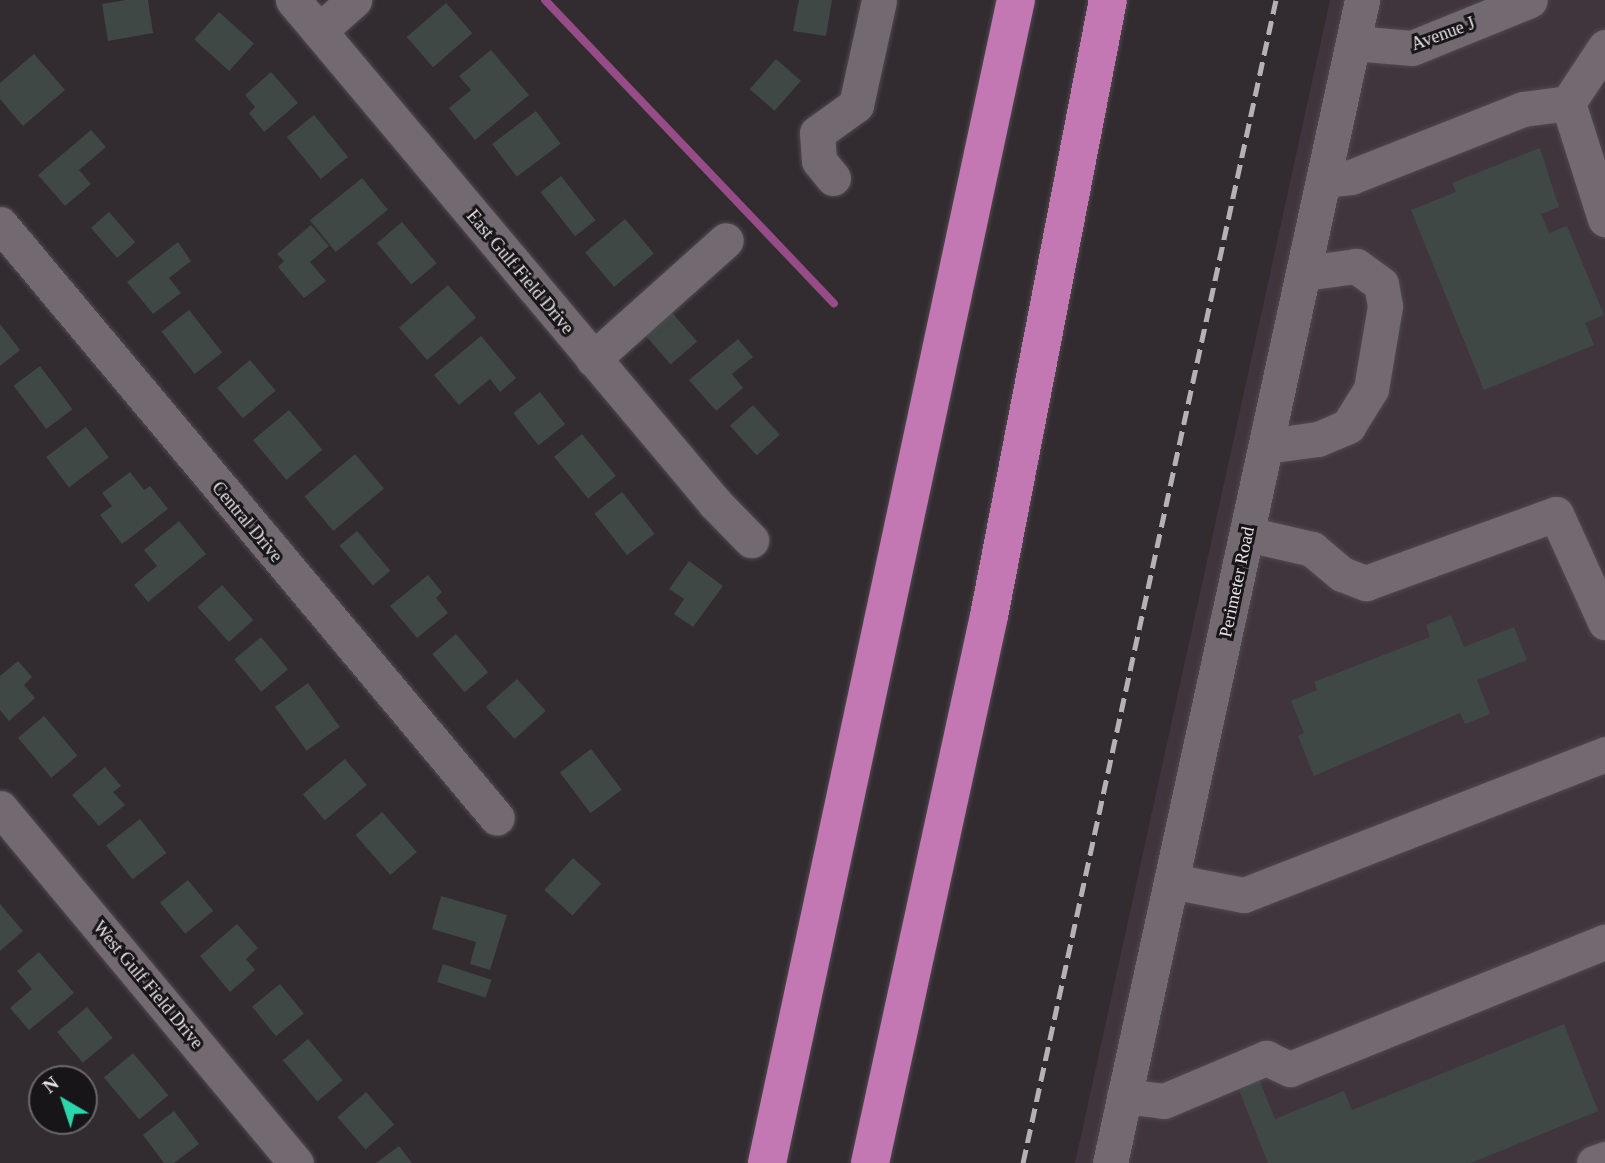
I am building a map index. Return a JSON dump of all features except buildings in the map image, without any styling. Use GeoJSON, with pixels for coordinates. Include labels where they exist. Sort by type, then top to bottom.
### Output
{"type":"FeatureCollection","features":[{"type":"Feature","properties":{"kind":"highway"},"geometry":{"type":"LineString","coordinates":[[767,1163],[1016,0]]}},
{"type":"Feature","properties":{"kind":"highway"},"geometry":{"type":"LineString","coordinates":[[870,1163],[989,616],[1108,0]]}},
{"type":"Feature","properties":{"kind":"street","name":"East Gulf Field Drive"},"geometry":{"type":"LineString","coordinates":[[293,0],[593,359],[751,540]]}},
{"type":"Feature","properties":{"kind":"street"},"geometry":{"type":"LineString","coordinates":[[319,31],[354,0]]}},
{"type":"Feature","properties":{"kind":"street"},"geometry":{"type":"LineString","coordinates":[[833,178],[819,161],[817,133],[856,105],[879,0]]}},
{"type":"Feature","properties":{"kind":"street","name":"Perimeter Road"},"geometry":{"type":"LineString","coordinates":[[1110,1163],[1362,0]]}},
{"type":"Feature","properties":{"kind":"street","name":"Avenue J"},"geometry":{"type":"LineString","coordinates":[[1353,43],[1412,48],[1530,0]]}},
{"type":"Feature","properties":{"kind":"street"},"geometry":{"type":"LineString","coordinates":[[1323,180],[1351,177],[1523,109],[1568,103],[1605,47]]}},
{"type":"Feature","properties":{"kind":"street"},"geometry":{"type":"LineString","coordinates":[[1568,103],[1605,219]]}},
{"type":"Feature","properties":{"kind":"street","name":"Central Drive"},"geometry":{"type":"LineString","coordinates":[[0,224],[497,818]]}},
{"type":"Feature","properties":{"kind":"street"},"geometry":{"type":"LineString","coordinates":[[593,359],[726,240]]}},
{"type":"Feature","properties":{"kind":"street"},"geometry":{"type":"LineString","coordinates":[[1266,446],[1318,439],[1348,426],[1371,390],[1385,306],[1381,284],[1356,266],[1304,273]]}},
{"type":"Feature","properties":{"kind":"street"},"geometry":{"type":"LineString","coordinates":[[1247,534],[1312,548],[1342,574],[1366,583],[1556,514],[1605,622]]}},
{"type":"Feature","properties":{"kind":"street"},"geometry":{"type":"LineString","coordinates":[[1171,881],[1244,895],[1605,754]]}},
{"type":"Feature","properties":{"kind":"street","name":"West Gulf Field Drive"},"geometry":{"type":"LineString","coordinates":[[0,808],[296,1163]]}},
{"type":"Feature","properties":{"kind":"street"},"geometry":{"type":"LineString","coordinates":[[1124,1096],[1164,1101],[1266,1058],[1290,1069],[1605,942]]}},
{"type":"Feature","properties":{"kind":"street"},"geometry":{"type":"LineString","coordinates":[[1594,1163],[1605,1159]]}},
{"type":"Feature","properties":{"kind":"shaded area"},"geometry":{"type":"Polygon","coordinates":[[[1330,0],[1605,0],[1605,1163],[1075,1163],[1330,0]]]}},
{"type":"Feature","properties":{"kind":"waterway"},"geometry":{"type":"LineString","coordinates":[[545,0],[834,303]]}},
{"type":"Feature","properties":{"kind":"railway"},"geometry":{"type":"LineString","coordinates":[[1023,1163],[1276,0]]}}]}
